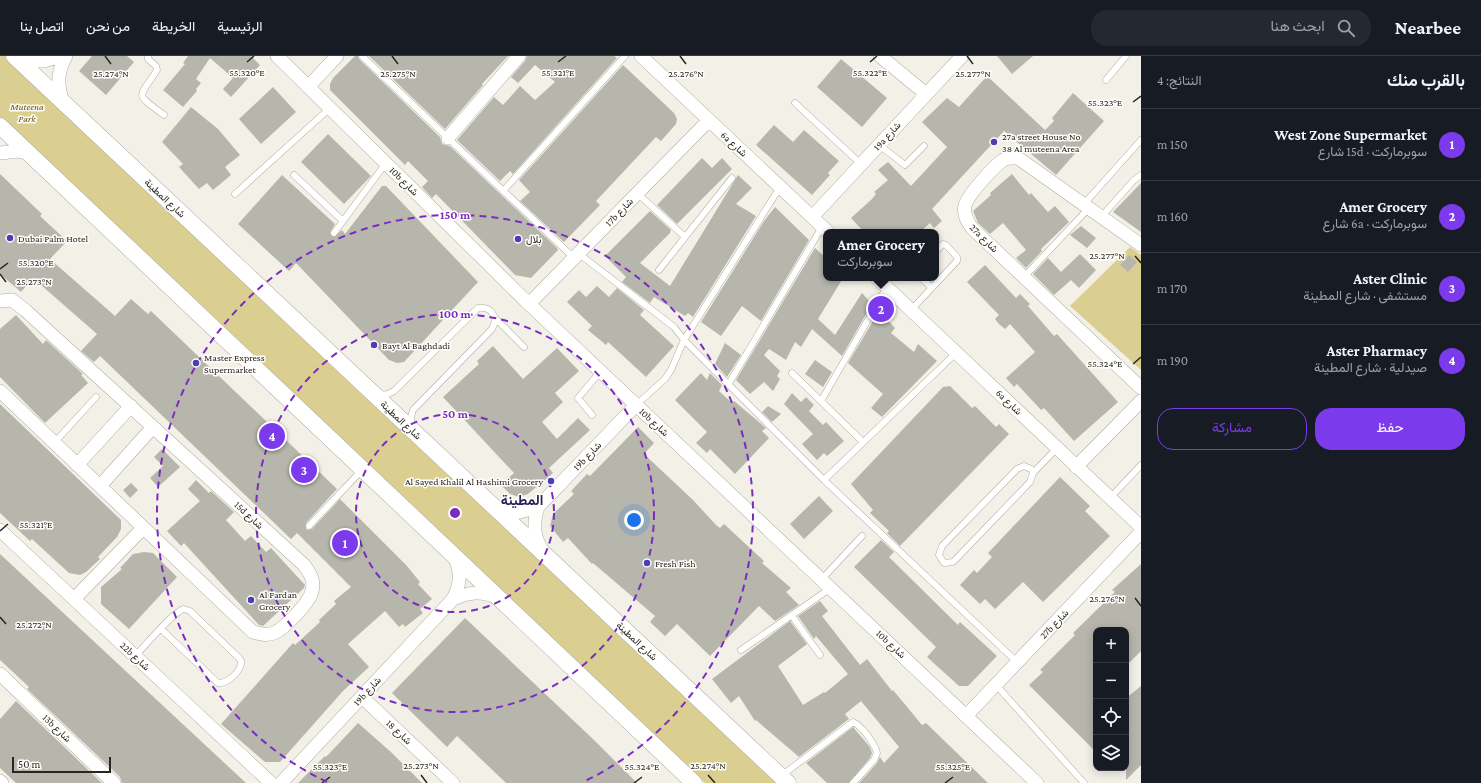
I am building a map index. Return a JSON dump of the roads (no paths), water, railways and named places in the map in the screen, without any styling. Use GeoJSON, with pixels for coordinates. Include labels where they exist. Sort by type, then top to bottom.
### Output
{"type":"FeatureCollection","features":[{"type":"Feature","properties":{"kind":"street"},"geometry":{"type":"LineString","coordinates":[[17,58],[44,61],[61,56]]}},
{"type":"Feature","properties":{"kind":"street"},"geometry":{"type":"LineString","coordinates":[[63,102],[59,90],[58,77],[66,56]]}},
{"type":"Feature","properties":{"kind":"street","name":"10b شارع"},"geometry":{"type":"LineString","coordinates":[[277,56],[600,372],[1037,783]]}},
{"type":"Feature","properties":{"kind":"street"},"geometry":{"type":"LineString","coordinates":[[308,87],[337,56]]}},
{"type":"Feature","properties":{"kind":"street"},"geometry":{"type":"LineString","coordinates":[[448,138],[519,56]]}},
{"type":"Feature","properties":{"kind":"street","name":"6a شارع"},"geometry":{"type":"LineString","coordinates":[[640,56],[825,229]]}},
{"type":"Feature","properties":{"kind":"street"},"geometry":{"type":"LineString","coordinates":[[880,56],[926,94]]}},
{"type":"Feature","properties":{"kind":"street","name":"19a شارع"},"geometry":{"type":"LineString","coordinates":[[812,217],[962,56]]}},
{"type":"Feature","properties":{"kind":"street","name":"شارع المطينة"},"geometry":{"type":"LineString","coordinates":[[17,58],[784,780]]}},
{"type":"Feature","properties":{"kind":"street","name":"17b شارع"},"geometry":{"type":"LineString","coordinates":[[529,304],[709,120]]}},
{"type":"Feature","properties":{"kind":"street"},"geometry":{"type":"LineString","coordinates":[[0,126],[694,783]]}},
{"type":"Feature","properties":{"kind":"street"},"geometry":{"type":"LineString","coordinates":[[0,153],[18,151],[29,153]]}},
{"type":"Feature","properties":{"kind":"street","name":"27a شارع"},"geometry":{"type":"LineString","coordinates":[[1141,245],[1023,161],[1013,158],[1002,161],[972,193],[965,206],[968,222],[1141,388]]}},
{"type":"Feature","properties":{"kind":"street","name":"6a شارع"},"geometry":{"type":"LineString","coordinates":[[882,282],[1076,467],[1141,526]]}},
{"type":"Feature","properties":{"kind":"street","name":"15d شارع"},"geometry":{"type":"LineString","coordinates":[[0,301],[12,300],[17,303],[304,565],[310,573],[312,582],[312,591],[309,600],[281,629],[268,635],[260,634],[247,627],[0,392]]}},
{"type":"Feature","properties":{"kind":"street"},"geometry":{"type":"LineString","coordinates":[[1076,467],[1141,401]]}},
{"type":"Feature","properties":{"kind":"street","name":"19b شارع"},"geometry":{"type":"LineString","coordinates":[[538,507],[636,405]]}},
{"type":"Feature","properties":{"kind":"street"},"geometry":{"type":"LineString","coordinates":[[77,465],[131,406]]}},
{"type":"Feature","properties":{"kind":"street"},"geometry":{"type":"LineString","coordinates":[[100,486],[153,427]]}},
{"type":"Feature","properties":{"kind":"street"},"geometry":{"type":"LineString","coordinates":[[494,507],[516,513],[538,507]]}},
{"type":"Feature","properties":{"kind":"street"},"geometry":{"type":"LineString","coordinates":[[538,507],[534,520],[535,532],[538,545],[546,556]]}},
{"type":"Feature","properties":{"kind":"street"},"geometry":{"type":"LineString","coordinates":[[74,599],[144,528]]}},
{"type":"Feature","properties":{"kind":"street","name":"22b شارع"},"geometry":{"type":"LineString","coordinates":[[0,530],[271,783]]}},
{"type":"Feature","properties":{"kind":"street","name":"27b شارع"},"geometry":{"type":"LineString","coordinates":[[966,716],[1141,532]]}},
{"type":"Feature","properties":{"kind":"street","name":"19b شارع"},"geometry":{"type":"LineString","coordinates":[[281,783],[453,599],[459,587],[460,576],[458,564],[453,554]]}},
{"type":"Feature","properties":{"kind":"street","name":"19b شارع"},"geometry":{"type":"LineString","coordinates":[[453,599],[464,594],[476,592],[488,593],[499,598]]}},
{"type":"Feature","properties":{"kind":"street","name":"13b شارع"},"geometry":{"type":"LineString","coordinates":[[0,674],[114,783]]}},
{"type":"Feature","properties":{"kind":"street","name":"شارع 18"},"geometry":{"type":"LineString","coordinates":[[362,697],[453,783]]}},
{"type":"Feature","properties":{"kind":"lane"},"geometry":{"type":"LineString","coordinates":[[148,56],[148,59],[156,66],[157,70],[142,89],[142,96],[145,101],[164,115]]}},
{"type":"Feature","properties":{"kind":"lane"},"geometry":{"type":"LineString","coordinates":[[362,56],[503,190],[576,256],[674,327],[684,340],[728,385],[824,480],[1017,662]]}},
{"type":"Feature","properties":{"kind":"lane"},"geometry":{"type":"LineString","coordinates":[[503,190],[625,56]]}},
{"type":"Feature","properties":{"kind":"lane"},"geometry":{"type":"LineString","coordinates":[[1106,80],[1126,56]]}},
{"type":"Feature","properties":{"kind":"lane"},"geometry":{"type":"LineString","coordinates":[[795,103],[861,164]]}},
{"type":"Feature","properties":{"kind":"lane"},"geometry":{"type":"LineString","coordinates":[[235,194],[330,108]]}},
{"type":"Feature","properties":{"kind":"lane"},"geometry":{"type":"LineString","coordinates":[[1024,277],[1141,140]]}},
{"type":"Feature","properties":{"kind":"lane"},"geometry":{"type":"LineString","coordinates":[[879,145],[905,165],[924,146]]}},
{"type":"Feature","properties":{"kind":"lane"},"geometry":{"type":"LineString","coordinates":[[334,233],[386,163]]}},
{"type":"Feature","properties":{"kind":"lane"},"geometry":{"type":"LineString","coordinates":[[294,175],[343,221]]}},
{"type":"Feature","properties":{"kind":"lane"},"geometry":{"type":"LineString","coordinates":[[1102,216],[1134,180],[1141,175]]}},
{"type":"Feature","properties":{"kind":"lane"},"geometry":{"type":"LineString","coordinates":[[659,270],[732,178]]}},
{"type":"Feature","properties":{"kind":"lane"},"geometry":{"type":"LineString","coordinates":[[636,405],[665,379],[671,370],[681,351],[684,340],[780,187]]}},
{"type":"Feature","properties":{"kind":"lane"},"geometry":{"type":"LineString","coordinates":[[637,193],[685,238]]}},
{"type":"Feature","properties":{"kind":"lane"},"geometry":{"type":"LineString","coordinates":[[728,385],[823,232]]}},
{"type":"Feature","properties":{"kind":"lane"},"geometry":{"type":"LineString","coordinates":[[939,248],[943,244],[946,245],[958,259],[939,281]]}},
{"type":"Feature","properties":{"kind":"lane"},"geometry":{"type":"LineString","coordinates":[[924,281],[932,288]]}},
{"type":"Feature","properties":{"kind":"lane"},"geometry":{"type":"LineString","coordinates":[[911,310],[939,281]]}},
{"type":"Feature","properties":{"kind":"lane"},"geometry":{"type":"LineString","coordinates":[[822,401],[882,282]]}},
{"type":"Feature","properties":{"kind":"lane"},"geometry":{"type":"LineString","coordinates":[[374,395],[388,394],[394,391],[478,308],[488,309],[524,348]]}},
{"type":"Feature","properties":{"kind":"lane"},"geometry":{"type":"LineString","coordinates":[[413,431],[411,417],[413,410],[492,329],[495,324],[495,318]]}},
{"type":"Feature","properties":{"kind":"lane"},"geometry":{"type":"LineString","coordinates":[[824,480],[957,352]]}},
{"type":"Feature","properties":{"kind":"lane"},"geometry":{"type":"LineString","coordinates":[[592,415],[578,398],[600,372]]}},
{"type":"Feature","properties":{"kind":"lane"},"geometry":{"type":"LineString","coordinates":[[792,373],[863,442]]}},
{"type":"Feature","properties":{"kind":"lane"},"geometry":{"type":"LineString","coordinates":[[54,443],[96,397]]}},
{"type":"Feature","properties":{"kind":"lane"},"geometry":{"type":"LineString","coordinates":[[1033,473],[1031,469],[1024,466],[1017,469],[942,546],[939,550],[940,559],[948,564],[956,559],[1030,482],[1033,473],[1056,448]]}},
{"type":"Feature","properties":{"kind":"lane"},"geometry":{"type":"LineString","coordinates":[[1110,498],[1141,465]]}},
{"type":"Feature","properties":{"kind":"lane"},"geometry":{"type":"LineString","coordinates":[[310,526],[363,469]]}},
{"type":"Feature","properties":{"kind":"lane"},"geometry":{"type":"LineString","coordinates":[[741,650],[792,616],[826,584],[862,536]]}},
{"type":"Feature","properties":{"kind":"lane"},"geometry":{"type":"LineString","coordinates":[[135,656],[161,629],[181,609],[187,609],[239,658],[241,661],[240,667],[227,682],[218,683],[161,629]]}},
{"type":"Feature","properties":{"kind":"lane"},"geometry":{"type":"LineString","coordinates":[[792,616],[820,656]]}},
{"type":"Feature","properties":{"kind":"lane"},"geometry":{"type":"LineString","coordinates":[[996,685],[1084,783]]}},
{"type":"Feature","properties":{"kind":"lane"},"geometry":{"type":"LineString","coordinates":[[784,780],[853,722],[874,746],[877,753],[874,760],[853,783]]}},
{"type":"Feature","properties":{"kind":"place","name":"27a street House No 38 Al muteena Area"},"geometry":{"type":"Point","coordinates":[994,142]}},
{"type":"Feature","properties":{"kind":"place","name":"Dubai Palm Hotel"},"geometry":{"type":"Point","coordinates":[10,238]}},
{"type":"Feature","properties":{"kind":"place","name":"بلال"},"geometry":{"type":"Point","coordinates":[518,239]}},
{"type":"Feature","properties":{"kind":"place","name":"Amer Grocery"},"geometry":{"type":"Point","coordinates":[881,309]}},
{"type":"Feature","properties":{"kind":"place","name":"Bayt Al Baghdadi"},"geometry":{"type":"Point","coordinates":[374,345]}},
{"type":"Feature","properties":{"kind":"place","name":"Master Express Supermarket"},"geometry":{"type":"Point","coordinates":[196,363]}},
{"type":"Feature","properties":{"kind":"place","name":"Aster Pharmacy"},"geometry":{"type":"Point","coordinates":[272,436]}},
{"type":"Feature","properties":{"kind":"place","name":"Aster Clinic"},"geometry":{"type":"Point","coordinates":[304,470]}},
{"type":"Feature","properties":{"kind":"place","name":"Al Sayed Khalil Al Hashimi Grocery"},"geometry":{"type":"Point","coordinates":[551,481]}},
{"type":"Feature","properties":{"kind":"place","name":"West Zone Supermarket"},"geometry":{"type":"Point","coordinates":[345,543]}},
{"type":"Feature","properties":{"kind":"place","name":"Fresh Fish"},"geometry":{"type":"Point","coordinates":[647,563]}},
{"type":"Feature","properties":{"kind":"place","name":"Al Fardan Grocery"},"geometry":{"type":"Point","coordinates":[251,600]}},
{"type":"Feature","properties":{"kind":"district","name":"المطينة"},"geometry":{"type":"Point","coordinates":[522,500]}},
{"type":"Feature","properties":{"kind":"park label","name":"Muteena Park"},"geometry":{"type":"Point","coordinates":[27,112]}}]}
